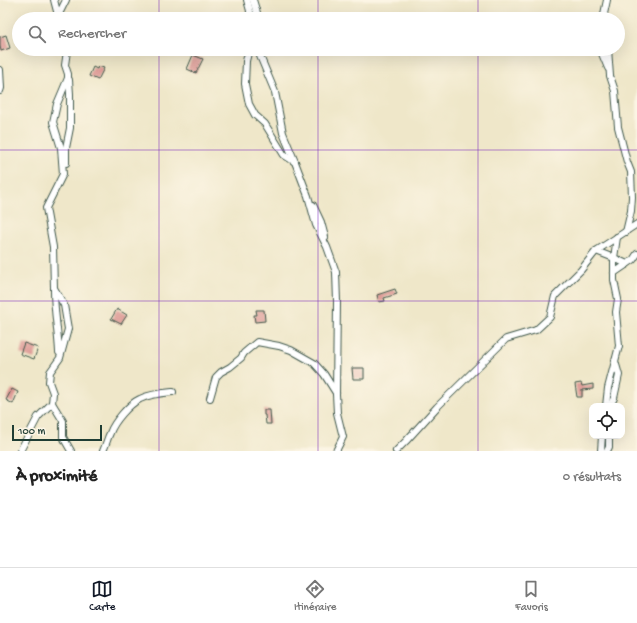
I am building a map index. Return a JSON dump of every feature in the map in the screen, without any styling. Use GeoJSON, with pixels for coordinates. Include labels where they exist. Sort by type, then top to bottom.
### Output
{"type":"FeatureCollection","features":[{"type":"Feature","properties":{"kind":"street"},"geometry":{"type":"LineString","coordinates":[[54,0],[57,12]]}},
{"type":"Feature","properties":{"kind":"street"},"geometry":{"type":"LineString","coordinates":[[61,12],[66,0]]}},
{"type":"Feature","properties":{"kind":"street"},"geometry":{"type":"LineString","coordinates":[[248,0],[250,12]]}},
{"type":"Feature","properties":{"kind":"street"},"geometry":{"type":"LineString","coordinates":[[253,0],[257,12]]}},
{"type":"Feature","properties":{"kind":"street"},"geometry":{"type":"LineString","coordinates":[[604,12],[607,0]]}},
{"type":"Feature","properties":{"kind":"street"},"geometry":{"type":"LineString","coordinates":[[610,0],[611,5],[610,12]]}},
{"type":"Feature","properties":{"kind":"street"},"geometry":{"type":"LineString","coordinates":[[60,358],[54,301],[53,247],[46,208],[63,174],[66,164],[66,148],[70,128],[70,94],[68,74],[65,65],[66,56]]}},
{"type":"Feature","properties":{"kind":"street"},"geometry":{"type":"LineString","coordinates":[[247,56],[245,84],[249,104],[254,115],[265,124],[284,155],[295,162]]}},
{"type":"Feature","properties":{"kind":"street"},"geometry":{"type":"LineString","coordinates":[[260,56],[275,92],[283,133],[308,196],[316,225],[327,247],[336,272],[338,302],[336,394],[337,414],[343,437],[336,451]]}},
{"type":"Feature","properties":{"kind":"street"},"geometry":{"type":"LineString","coordinates":[[603,56],[615,91],[618,127],[631,172],[631,211],[626,232]]}},
{"type":"Feature","properties":{"kind":"street"},"geometry":{"type":"LineString","coordinates":[[609,56],[610,76]]}},
{"type":"Feature","properties":{"kind":"street"},"geometry":{"type":"LineString","coordinates":[[0,70],[0,91]]}},
{"type":"Feature","properties":{"kind":"street"},"geometry":{"type":"LineString","coordinates":[[63,174],[61,148],[53,122],[57,104],[68,78]]}},
{"type":"Feature","properties":{"kind":"street"},"geometry":{"type":"LineString","coordinates":[[396,451],[437,407],[506,339],[536,330],[550,317],[555,296],[566,284],[581,270],[596,252],[637,224]]}},
{"type":"Feature","properties":{"kind":"street"},"geometry":{"type":"LineString","coordinates":[[606,403],[608,388],[619,346],[616,312],[618,299],[614,280],[614,258],[617,238]]}},
{"type":"Feature","properties":{"kind":"street"},"geometry":{"type":"LineString","coordinates":[[596,252],[627,264]]}},
{"type":"Feature","properties":{"kind":"street"},"geometry":{"type":"LineString","coordinates":[[614,273],[633,260],[637,254]]}},
{"type":"Feature","properties":{"kind":"street"},"geometry":{"type":"LineString","coordinates":[[54,288],[64,304],[68,330],[60,358],[50,372],[49,382],[53,392],[52,403],[63,421],[64,437],[71,451]]}},
{"type":"Feature","properties":{"kind":"street"},"geometry":{"type":"LineString","coordinates":[[210,398],[216,377],[241,358],[244,353],[257,342],[291,350],[314,363],[324,374],[336,394]]}},
{"type":"Feature","properties":{"kind":"street"},"geometry":{"type":"LineString","coordinates":[[612,403],[619,375],[615,360]]}},
{"type":"Feature","properties":{"kind":"street"},"geometry":{"type":"LineString","coordinates":[[104,451],[110,432],[131,404],[140,398],[174,392]]}},
{"type":"Feature","properties":{"kind":"street"},"geometry":{"type":"LineString","coordinates":[[20,451],[38,417],[52,403]]}},
{"type":"Feature","properties":{"kind":"street"},"geometry":{"type":"LineString","coordinates":[[602,439],[602,451]]}},
{"type":"Feature","properties":{"kind":"street"},"geometry":{"type":"LineString","coordinates":[[607,451],[609,447],[609,439]]}},
{"type":"Feature","properties":{"kind":"building"},"geometry":{"type":"Polygon","coordinates":[[[6,35],[10,48],[1,51],[0,37],[6,35]]]}},
{"type":"Feature","properties":{"kind":"building"},"geometry":{"type":"Polygon","coordinates":[[[193,56],[203,59],[196,73],[187,69],[193,56]]]}},
{"type":"Feature","properties":{"kind":"building"},"geometry":{"type":"Polygon","coordinates":[[[98,66],[104,68],[98,80],[89,76],[93,67],[97,69],[98,66]]]}},
{"type":"Feature","properties":{"kind":"building"},"geometry":{"type":"Polygon","coordinates":[[[395,289],[397,294],[384,298],[385,301],[379,302],[377,295],[395,289]]]}},
{"type":"Feature","properties":{"kind":"building"},"geometry":{"type":"Polygon","coordinates":[[[117,309],[127,315],[121,324],[111,319],[117,309]]]}},
{"type":"Feature","properties":{"kind":"building"},"geometry":{"type":"Polygon","coordinates":[[[256,310],[264,310],[265,321],[255,322],[254,315],[257,315],[256,310]]]}},
{"type":"Feature","properties":{"kind":"building"},"geometry":{"type":"Polygon","coordinates":[[[24,343],[38,348],[34,359],[20,354],[24,343]]]}},
{"type":"Feature","properties":{"kind":"building"},"geometry":{"type":"Polygon","coordinates":[[[352,368],[364,368],[364,379],[353,379],[352,368]]]}},
{"type":"Feature","properties":{"kind":"building"},"geometry":{"type":"Polygon","coordinates":[[[581,383],[582,386],[593,384],[593,389],[582,390],[582,397],[577,397],[575,384],[581,383]]]}},
{"type":"Feature","properties":{"kind":"building"},"geometry":{"type":"Polygon","coordinates":[[[12,389],[18,392],[13,404],[6,400],[12,389]]]}},
{"type":"Feature","properties":{"kind":"building"},"geometry":{"type":"Polygon","coordinates":[[[264,410],[270,410],[271,424],[266,424],[264,410]]]}}]}
